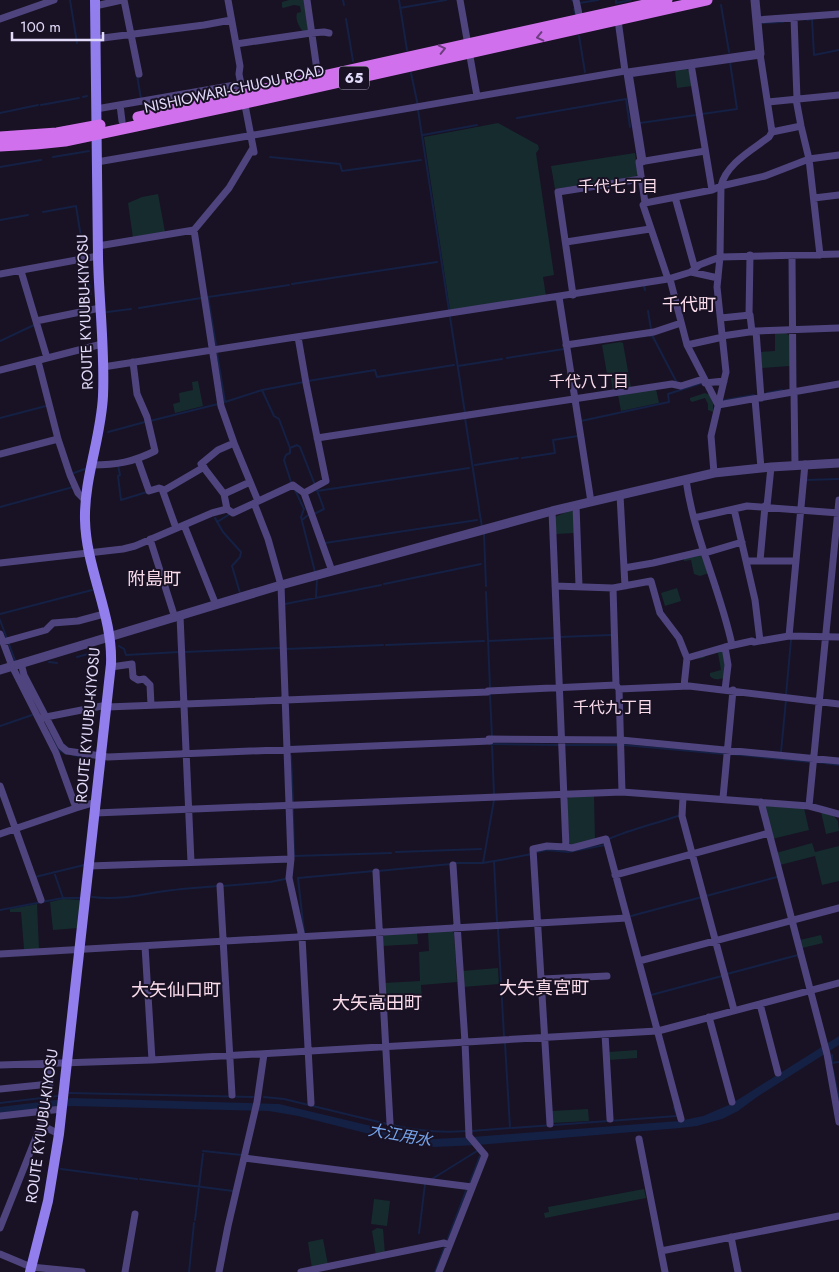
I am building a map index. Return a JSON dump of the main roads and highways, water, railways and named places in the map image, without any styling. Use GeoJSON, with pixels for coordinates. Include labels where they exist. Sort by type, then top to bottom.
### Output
{"type":"FeatureCollection","features":[{"type":"Feature","properties":{"kind":"main road","name":"NISHIOWARI-CHUOU ROAD"},"geometry":{"type":"LineString","coordinates":[[0,137],[97,130],[243,94],[469,48],[580,19],[667,0]]}},
{"type":"Feature","properties":{"kind":"main road","name":"NISHIOWARI-CHUOU ROAD"},"geometry":{"type":"LineString","coordinates":[[0,146],[65,141],[122,121],[318,77],[618,20],[707,0]]}},
{"type":"Feature","properties":{"kind":"main road","name":"ROUTE KYUUBU-KIYOSU"},"geometry":{"type":"LineString","coordinates":[[30,1269],[48,1201],[59,1134],[112,649],[85,533],[85,500],[100,420],[103,367],[98,251],[95,3]]}},
{"type":"Feature","properties":{"kind":"water","name":"大江用水"},"geometry":{"type":"Polygon","coordinates":[[[839,1036],[839,1045],[738,1111],[722,1119],[697,1126],[680,1128],[435,1147],[397,1141],[298,1116],[269,1111],[71,1106],[0,1115],[0,1107],[72,1098],[279,1104],[433,1139],[679,1121],[703,1116],[731,1104],[839,1036]]]}},
{"type":"Feature","properties":{"kind":"waterway"},"geometry":{"type":"LineString","coordinates":[[70,0],[77,43]]}},
{"type":"Feature","properties":{"kind":"waterway"},"geometry":{"type":"LineString","coordinates":[[343,0],[344,5]]}},
{"type":"Feature","properties":{"kind":"waterway"},"geometry":{"type":"LineString","coordinates":[[399,0],[407,50]]}},
{"type":"Feature","properties":{"kind":"waterway"},"geometry":{"type":"LineString","coordinates":[[400,8],[446,0]]}},
{"type":"Feature","properties":{"kind":"waterway"},"geometry":{"type":"LineString","coordinates":[[579,3],[598,0]]}},
{"type":"Feature","properties":{"kind":"waterway"},"geometry":{"type":"LineString","coordinates":[[616,0],[616,3],[631,0]]}},
{"type":"Feature","properties":{"kind":"waterway"},"geometry":{"type":"LineString","coordinates":[[721,5],[729,52]]}},
{"type":"Feature","properties":{"kind":"waterway"},"geometry":{"type":"LineString","coordinates":[[574,9],[575,13]]}},
{"type":"Feature","properties":{"kind":"waterway"},"geometry":{"type":"LineString","coordinates":[[346,19],[353,61]]}},
{"type":"Feature","properties":{"kind":"waterway"},"geometry":{"type":"LineString","coordinates":[[807,20],[812,19],[814,55],[839,50]]}},
{"type":"Feature","properties":{"kind":"waterway"},"geometry":{"type":"LineString","coordinates":[[763,23],[783,22]]}},
{"type":"Feature","properties":{"kind":"waterway"},"geometry":{"type":"LineString","coordinates":[[579,36],[585,72]]}},
{"type":"Feature","properties":{"kind":"waterway"},"geometry":{"type":"LineString","coordinates":[[702,114],[737,109],[730,62]]}},
{"type":"Feature","properties":{"kind":"waterway"},"geometry":{"type":"LineString","coordinates":[[411,73],[418,106]]}},
{"type":"Feature","properties":{"kind":"waterway"},"geometry":{"type":"LineString","coordinates":[[137,75],[141,99]]}},
{"type":"Feature","properties":{"kind":"waterway"},"geometry":{"type":"LineString","coordinates":[[83,97],[87,96]]}},
{"type":"Feature","properties":{"kind":"waterway"},"geometry":{"type":"LineString","coordinates":[[41,105],[79,98]]}},
{"type":"Feature","properties":{"kind":"waterway"},"geometry":{"type":"LineString","coordinates":[[517,118],[626,99],[630,127]]}},
{"type":"Feature","properties":{"kind":"waterway"},"geometry":{"type":"LineString","coordinates":[[0,113],[38,105]]}},
{"type":"Feature","properties":{"kind":"waterway"},"geometry":{"type":"LineString","coordinates":[[418,110],[449,310]]}},
{"type":"Feature","properties":{"kind":"waterway"},"geometry":{"type":"LineString","coordinates":[[640,123],[696,115]]}},
{"type":"Feature","properties":{"kind":"waterway"},"geometry":{"type":"LineString","coordinates":[[423,135],[477,125]]}},
{"type":"Feature","properties":{"kind":"waterway"},"geometry":{"type":"LineString","coordinates":[[53,157],[89,151]]}},
{"type":"Feature","properties":{"kind":"waterway"},"geometry":{"type":"LineString","coordinates":[[270,157],[340,164],[342,171],[421,160]]}},
{"type":"Feature","properties":{"kind":"waterway"},"geometry":{"type":"LineString","coordinates":[[0,167],[41,160]]}},
{"type":"Feature","properties":{"kind":"waterway"},"geometry":{"type":"LineString","coordinates":[[43,212],[76,206],[84,256]]}},
{"type":"Feature","properties":{"kind":"waterway"},"geometry":{"type":"LineString","coordinates":[[0,220],[28,215]]}},
{"type":"Feature","properties":{"kind":"waterway"},"geometry":{"type":"LineString","coordinates":[[85,262],[91,294]]}},
{"type":"Feature","properties":{"kind":"waterway"},"geometry":{"type":"LineString","coordinates":[[292,284],[437,262]]}},
{"type":"Feature","properties":{"kind":"waterway"},"geometry":{"type":"LineString","coordinates":[[216,345],[208,297],[289,285]]}},
{"type":"Feature","properties":{"kind":"waterway"},"geometry":{"type":"LineString","coordinates":[[644,286],[645,290]]}},
{"type":"Feature","properties":{"kind":"waterway"},"geometry":{"type":"LineString","coordinates":[[139,308],[201,298]]}},
{"type":"Feature","properties":{"kind":"waterway"},"geometry":{"type":"LineString","coordinates":[[107,312],[131,309]]}},
{"type":"Feature","properties":{"kind":"waterway"},"geometry":{"type":"LineString","coordinates":[[648,311],[651,329]]}},
{"type":"Feature","properties":{"kind":"waterway"},"geometry":{"type":"LineString","coordinates":[[450,317],[465,413]]}},
{"type":"Feature","properties":{"kind":"waterway"},"geometry":{"type":"LineString","coordinates":[[0,341],[34,325]]}},
{"type":"Feature","properties":{"kind":"waterway"},"geometry":{"type":"LineString","coordinates":[[650,336],[652,335],[676,381]]}},
{"type":"Feature","properties":{"kind":"waterway"},"geometry":{"type":"LineString","coordinates":[[507,358],[564,349]]}},
{"type":"Feature","properties":{"kind":"waterway"},"geometry":{"type":"LineString","coordinates":[[217,353],[225,402],[262,390],[274,416],[279,419],[290,448],[290,453],[286,455],[284,460],[291,482]]}},
{"type":"Feature","properties":{"kind":"waterway"},"geometry":{"type":"LineString","coordinates":[[458,366],[502,359]]}},
{"type":"Feature","properties":{"kind":"waterway"},"geometry":{"type":"LineString","coordinates":[[308,381],[375,370],[377,377],[454,365]]}},
{"type":"Feature","properties":{"kind":"waterway"},"geometry":{"type":"LineString","coordinates":[[262,390],[304,382]]}},
{"type":"Feature","properties":{"kind":"waterway"},"geometry":{"type":"LineString","coordinates":[[581,421],[669,402],[668,394],[702,383]]}},
{"type":"Feature","properties":{"kind":"waterway"},"geometry":{"type":"LineString","coordinates":[[767,393],[782,390]]}},
{"type":"Feature","properties":{"kind":"waterway"},"geometry":{"type":"LineString","coordinates":[[725,400],[754,395]]}},
{"type":"Feature","properties":{"kind":"waterway"},"geometry":{"type":"LineString","coordinates":[[150,421],[218,404]]}},
{"type":"Feature","properties":{"kind":"waterway"},"geometry":{"type":"LineString","coordinates":[[0,418],[46,406]]}},
{"type":"Feature","properties":{"kind":"waterway"},"geometry":{"type":"LineString","coordinates":[[465,418],[479,508]]}},
{"type":"Feature","properties":{"kind":"waterway"},"geometry":{"type":"LineString","coordinates":[[108,432],[145,422]]}},
{"type":"Feature","properties":{"kind":"waterway"},"geometry":{"type":"LineString","coordinates":[[522,458],[555,453],[553,440],[578,436]]}},
{"type":"Feature","properties":{"kind":"waterway"},"geometry":{"type":"LineString","coordinates":[[290,448],[297,445],[300,447],[315,485]]}},
{"type":"Feature","properties":{"kind":"waterway"},"geometry":{"type":"LineString","coordinates":[[475,465],[518,458]]}},
{"type":"Feature","properties":{"kind":"waterway"},"geometry":{"type":"LineString","coordinates":[[118,465],[121,500],[147,492]]}},
{"type":"Feature","properties":{"kind":"waterway"},"geometry":{"type":"LineString","coordinates":[[317,491],[469,468]]}},
{"type":"Feature","properties":{"kind":"waterway"},"geometry":{"type":"LineString","coordinates":[[71,474],[85,469]]}},
{"type":"Feature","properties":{"kind":"waterway"},"geometry":{"type":"LineString","coordinates":[[806,480],[838,479]]}},
{"type":"Feature","properties":{"kind":"waterway"},"geometry":{"type":"LineString","coordinates":[[0,507],[73,487]]}},
{"type":"Feature","properties":{"kind":"waterway"},"geometry":{"type":"LineString","coordinates":[[295,490],[304,509],[301,517],[315,572]]}},
{"type":"Feature","properties":{"kind":"waterway"},"geometry":{"type":"LineString","coordinates":[[314,514],[324,509],[317,490]]}},
{"type":"Feature","properties":{"kind":"waterway"},"geometry":{"type":"LineString","coordinates":[[479,509],[482,527]]}},
{"type":"Feature","properties":{"kind":"waterway"},"geometry":{"type":"LineString","coordinates":[[217,522],[230,514]]}},
{"type":"Feature","properties":{"kind":"waterway"},"geometry":{"type":"LineString","coordinates":[[302,520],[308,515]]}},
{"type":"Feature","properties":{"kind":"waterway"},"geometry":{"type":"LineString","coordinates":[[215,518],[223,532],[241,552],[240,557],[232,566],[241,593]]}},
{"type":"Feature","properties":{"kind":"waterway"},"geometry":{"type":"LineString","coordinates":[[325,543],[477,520]]}},
{"type":"Feature","properties":{"kind":"waterway"},"geometry":{"type":"LineString","coordinates":[[484,534],[486,586]]}},
{"type":"Feature","properties":{"kind":"waterway"},"geometry":{"type":"LineString","coordinates":[[384,584],[481,564]]}},
{"type":"Feature","properties":{"kind":"waterway"},"geometry":{"type":"LineString","coordinates":[[316,598],[317,578]]}},
{"type":"Feature","properties":{"kind":"waterway"},"geometry":{"type":"LineString","coordinates":[[285,604],[381,585]]}},
{"type":"Feature","properties":{"kind":"waterway"},"geometry":{"type":"LineString","coordinates":[[0,614],[92,590]]}},
{"type":"Feature","properties":{"kind":"waterway"},"geometry":{"type":"LineString","coordinates":[[486,592],[490,687]]}},
{"type":"Feature","properties":{"kind":"waterway"},"geometry":{"type":"LineString","coordinates":[[0,620],[16,663]]}},
{"type":"Feature","properties":{"kind":"waterway"},"geometry":{"type":"LineString","coordinates":[[559,637],[611,635]]}},
{"type":"Feature","properties":{"kind":"waterway"},"geometry":{"type":"LineString","coordinates":[[488,641],[554,638]]}},
{"type":"Feature","properties":{"kind":"waterway"},"geometry":{"type":"LineString","coordinates":[[786,695],[791,640]]}},
{"type":"Feature","properties":{"kind":"waterway"},"geometry":{"type":"LineString","coordinates":[[386,645],[484,641]]}},
{"type":"Feature","properties":{"kind":"waterway"},"geometry":{"type":"LineString","coordinates":[[286,649],[383,645]]}},
{"type":"Feature","properties":{"kind":"waterway"},"geometry":{"type":"LineString","coordinates":[[119,646],[124,649],[126,655],[179,652]]}},
{"type":"Feature","properties":{"kind":"waterway"},"geometry":{"type":"LineString","coordinates":[[184,652],[280,648]]}},
{"type":"Feature","properties":{"kind":"waterway"},"geometry":{"type":"LineString","coordinates":[[77,657],[99,651]]}},
{"type":"Feature","properties":{"kind":"waterway"},"geometry":{"type":"LineString","coordinates":[[49,662],[57,663]]}},
{"type":"Feature","properties":{"kind":"waterway"},"geometry":{"type":"LineString","coordinates":[[490,695],[492,737]]}},
{"type":"Feature","properties":{"kind":"waterway"},"geometry":{"type":"LineString","coordinates":[[781,752],[786,700]]}},
{"type":"Feature","properties":{"kind":"waterway"},"geometry":{"type":"LineString","coordinates":[[0,726],[32,715]]}},
{"type":"Feature","properties":{"kind":"waterway"},"geometry":{"type":"LineString","coordinates":[[49,732],[59,750],[66,754]]}},
{"type":"Feature","properties":{"kind":"waterway"},"geometry":{"type":"LineString","coordinates":[[489,744],[558,745]]}},
{"type":"Feature","properties":{"kind":"waterway"},"geometry":{"type":"LineString","coordinates":[[492,744],[494,794]]}},
{"type":"Feature","properties":{"kind":"waterway"},"geometry":{"type":"LineString","coordinates":[[564,745],[618,745]]}},
{"type":"Feature","properties":{"kind":"waterway"},"geometry":{"type":"LineString","coordinates":[[624,745],[724,754]]}},
{"type":"Feature","properties":{"kind":"waterway"},"geometry":{"type":"LineString","coordinates":[[730,754],[811,762]]}},
{"type":"Feature","properties":{"kind":"waterway"},"geometry":{"type":"LineString","coordinates":[[73,755],[83,757]]}},
{"type":"Feature","properties":{"kind":"waterway"},"geometry":{"type":"LineString","coordinates":[[291,756],[293,801]]}},
{"type":"Feature","properties":{"kind":"waterway"},"geometry":{"type":"LineString","coordinates":[[816,762],[839,765]]}},
{"type":"Feature","properties":{"kind":"waterway"},"geometry":{"type":"LineString","coordinates":[[494,800],[483,863],[494,861],[497,922]]}},
{"type":"Feature","properties":{"kind":"waterway"},"geometry":{"type":"LineString","coordinates":[[293,809],[294,856]]}},
{"type":"Feature","properties":{"kind":"waterway"},"geometry":{"type":"LineString","coordinates":[[609,839],[634,829],[678,816]]}},
{"type":"Feature","properties":{"kind":"waterway"},"geometry":{"type":"LineString","coordinates":[[537,852],[547,850],[568,852],[605,845]]}},
{"type":"Feature","properties":{"kind":"waterway"},"geometry":{"type":"LineString","coordinates":[[396,852],[481,849]]}},
{"type":"Feature","properties":{"kind":"waterway"},"geometry":{"type":"LineString","coordinates":[[294,856],[391,853]]}},
{"type":"Feature","properties":{"kind":"waterway"},"geometry":{"type":"LineString","coordinates":[[495,861],[532,854]]}},
{"type":"Feature","properties":{"kind":"waterway"},"geometry":{"type":"LineString","coordinates":[[456,863],[483,863]]}},
{"type":"Feature","properties":{"kind":"waterway"},"geometry":{"type":"LineString","coordinates":[[378,871],[451,864]]}},
{"type":"Feature","properties":{"kind":"waterway"},"geometry":{"type":"LineString","coordinates":[[35,877],[84,865]]}},
{"type":"Feature","properties":{"kind":"waterway"},"geometry":{"type":"LineString","coordinates":[[304,932],[298,878],[374,871]]}},
{"type":"Feature","properties":{"kind":"waterway"},"geometry":{"type":"LineString","coordinates":[[54,872],[63,898]]}},
{"type":"Feature","properties":{"kind":"waterway"},"geometry":{"type":"LineString","coordinates":[[706,896],[777,877]]}},
{"type":"Feature","properties":{"kind":"waterway"},"geometry":{"type":"LineString","coordinates":[[223,886],[285,879]]}},
{"type":"Feature","properties":{"kind":"waterway"},"geometry":{"type":"LineString","coordinates":[[92,897],[125,897],[217,886]]}},
{"type":"Feature","properties":{"kind":"waterway"},"geometry":{"type":"LineString","coordinates":[[631,916],[702,897]]}},
{"type":"Feature","properties":{"kind":"waterway"},"geometry":{"type":"LineString","coordinates":[[0,910],[63,898],[80,898]]}},
{"type":"Feature","properties":{"kind":"waterway"},"geometry":{"type":"LineString","coordinates":[[498,929],[504,1036]]}},
{"type":"Feature","properties":{"kind":"waterway"},"geometry":{"type":"LineString","coordinates":[[727,974],[798,955],[798,957]]}},
{"type":"Feature","properties":{"kind":"waterway"},"geometry":{"type":"LineString","coordinates":[[651,995],[722,976]]}},
{"type":"Feature","properties":{"kind":"waterway"},"geometry":{"type":"LineString","coordinates":[[471,1131],[510,1128],[505,1043]]}},
{"type":"Feature","properties":{"kind":"waterway"},"geometry":{"type":"LineString","coordinates":[[832,1055],[832,1063]]}},
{"type":"Feature","properties":{"kind":"waterway"},"geometry":{"type":"LineString","coordinates":[[832,1063],[839,1062]]}},
{"type":"Feature","properties":{"kind":"waterway"},"geometry":{"type":"LineString","coordinates":[[833,1070],[839,1099]]}},
{"type":"Feature","properties":{"kind":"waterway"},"geometry":{"type":"LineString","coordinates":[[70,1093],[253,1097]]}},
{"type":"Feature","properties":{"kind":"waterway"},"geometry":{"type":"LineString","coordinates":[[0,1103],[58,1096]]}},
{"type":"Feature","properties":{"kind":"waterway","name":"大江用水"},"geometry":{"type":"LineString","coordinates":[[264,1097],[284,1099],[387,1124]]}},
{"type":"Feature","properties":{"kind":"waterway"},"geometry":{"type":"LineString","coordinates":[[512,1128],[677,1116],[674,1107]]}},
{"type":"Feature","properties":{"kind":"waterway","name":"大江用水"},"geometry":{"type":"LineString","coordinates":[[392,1125],[429,1131],[466,1131]]}},
{"type":"Feature","properties":{"kind":"waterway"},"geometry":{"type":"LineString","coordinates":[[203,1151],[242,1155]]}},
{"type":"Feature","properties":{"kind":"waterway"},"geometry":{"type":"LineString","coordinates":[[432,1179],[477,1151]]}},
{"type":"Feature","properties":{"kind":"waterway"},"geometry":{"type":"LineString","coordinates":[[195,1220],[203,1154]]}},
{"type":"Feature","properties":{"kind":"waterway"},"geometry":{"type":"LineString","coordinates":[[469,1185],[480,1156]]}},
{"type":"Feature","properties":{"kind":"waterway"},"geometry":{"type":"LineString","coordinates":[[61,1169],[137,1179]]}},
{"type":"Feature","properties":{"kind":"waterway"},"geometry":{"type":"LineString","coordinates":[[140,1179],[233,1191]]}},
{"type":"Feature","properties":{"kind":"waterway"},"geometry":{"type":"LineString","coordinates":[[419,1233],[425,1184]]}},
{"type":"Feature","properties":{"kind":"waterway"},"geometry":{"type":"LineString","coordinates":[[447,1241],[467,1188]]}},
{"type":"Feature","properties":{"kind":"waterway"},"geometry":{"type":"LineString","coordinates":[[189,1272],[194,1223]]}},
{"type":"Feature","properties":{"kind":"waterway"},"geometry":{"type":"LineString","coordinates":[[435,1272],[445,1246]]}},
{"type":"Feature","properties":{"kind":"district","name":"千代七丁目"},"geometry":{"type":"Point","coordinates":[618,186]}},
{"type":"Feature","properties":{"kind":"district","name":"千代町"},"geometry":{"type":"Point","coordinates":[689,305]}},
{"type":"Feature","properties":{"kind":"district","name":"千代八丁目"},"geometry":{"type":"Point","coordinates":[589,381]}},
{"type":"Feature","properties":{"kind":"district","name":"附島町"},"geometry":{"type":"Point","coordinates":[154,579]}},
{"type":"Feature","properties":{"kind":"district","name":"千代九丁目"},"geometry":{"type":"Point","coordinates":[613,707]}},
{"type":"Feature","properties":{"kind":"district","name":"大矢真宮町"},"geometry":{"type":"Point","coordinates":[544,988]}},
{"type":"Feature","properties":{"kind":"district","name":"大矢仙口町"},"geometry":{"type":"Point","coordinates":[176,990]}},
{"type":"Feature","properties":{"kind":"district","name":"大矢高田町"},"geometry":{"type":"Point","coordinates":[377,1003]}}]}
